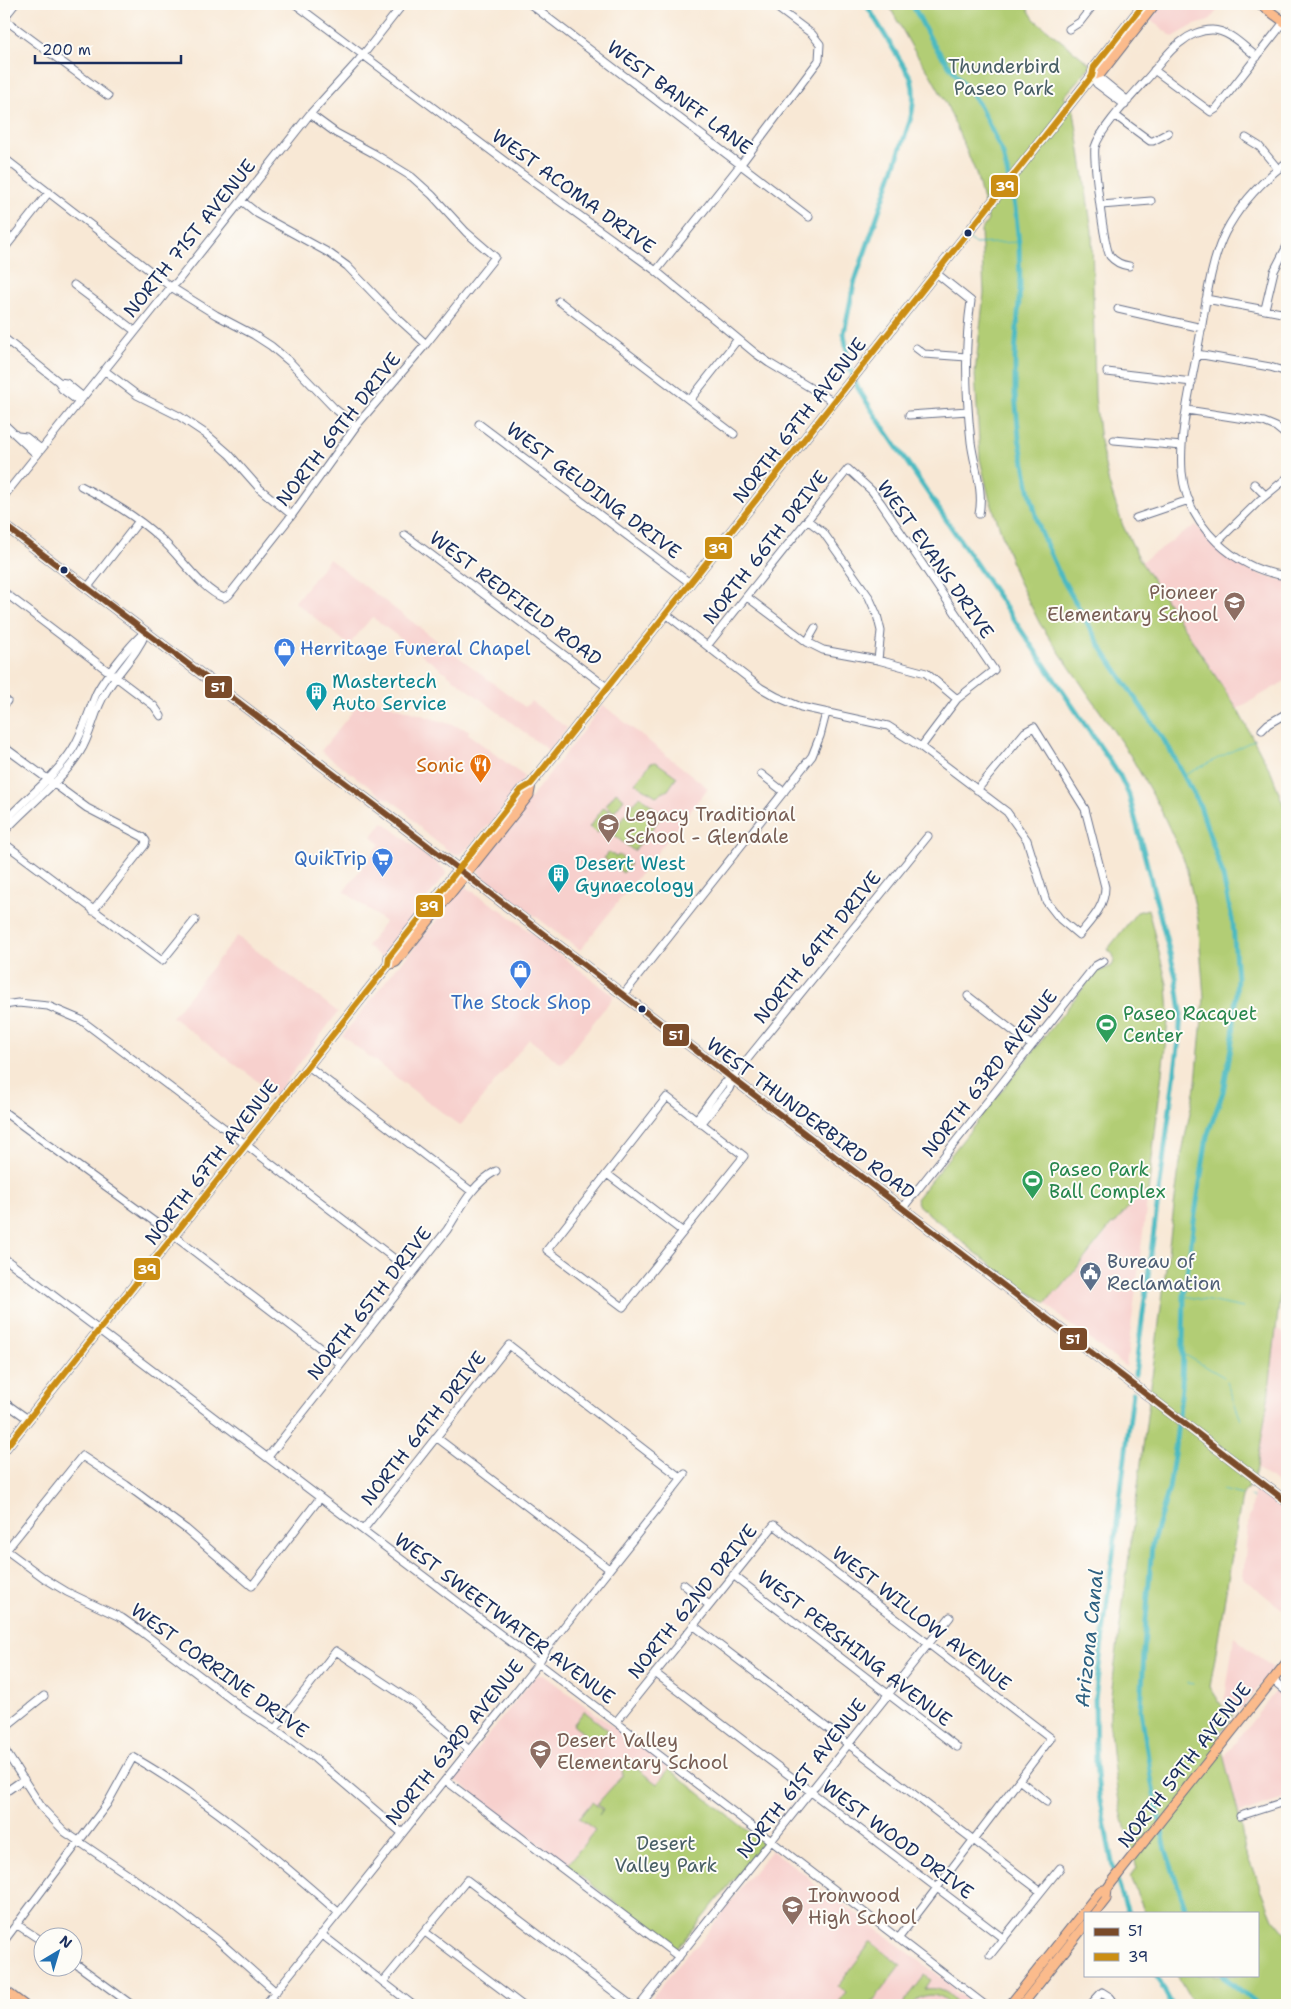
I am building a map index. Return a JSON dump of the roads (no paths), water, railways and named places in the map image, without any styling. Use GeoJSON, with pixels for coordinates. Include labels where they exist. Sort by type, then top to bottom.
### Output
{"type":"FeatureCollection","features":[{"type":"Feature","properties":{"kind":"main road","name":"NORTH 67TH AVENUE"},"geometry":{"type":"LineString","coordinates":[[4,1450],[388,965],[396,962],[462,872],[528,795],[532,784],[1067,108],[1092,76],[1094,67],[1144,4]]}},
{"type":"Feature","properties":{"kind":"main road","name":"NORTH 67TH AVENUE"},"geometry":{"type":"LineString","coordinates":[[1092,76],[1100,73],[1154,4]]}},
{"type":"Feature","properties":{"kind":"main road"},"geometry":{"type":"LineString","coordinates":[[1260,4],[1286,23]]}},
{"type":"Feature","properties":{"kind":"main road","name":"WEST THUNDERBIRD ROAD"},"geometry":{"type":"LineString","coordinates":[[4,525],[1287,1502]]}},
{"type":"Feature","properties":{"kind":"main road","name":"NORTH 59TH AVENUE"},"geometry":{"type":"LineString","coordinates":[[1010,2005],[1100,1891],[1109,1886],[1287,1662]]}},
{"type":"Feature","properties":{"kind":"main road","name":"NORTH 59TH AVENUE"},"geometry":{"type":"LineString","coordinates":[[1096,1912],[1106,1899],[1109,1886]]}},
{"type":"Feature","properties":{"kind":"main road"},"geometry":{"type":"LineString","coordinates":[[1022,2005],[1084,1926]]}},
{"type":"Feature","properties":{"kind":"main road"},"geometry":{"type":"LineString","coordinates":[[4,1990],[24,2005]]}},
{"type":"Feature","properties":{"kind":"street"},"geometry":{"type":"LineString","coordinates":[[15,4],[4,18],[108,96]]}},
{"type":"Feature","properties":{"kind":"street","name":"WEST ACOMA DRIVE"},"geometry":{"type":"LineString","coordinates":[[295,4],[518,171],[656,271],[769,364],[834,402]]}},
{"type":"Feature","properties":{"kind":"street","name":"NORTH 71ST AVENUE"},"geometry":{"type":"LineString","coordinates":[[4,496],[310,114],[364,55],[403,4]]}},
{"type":"Feature","properties":{"kind":"street","name":"WEST BANFF LANE"},"geometry":{"type":"LineString","coordinates":[[530,4],[809,217]]}},
{"type":"Feature","properties":{"kind":"street"},"geometry":{"type":"LineString","coordinates":[[656,271],[741,164],[818,60],[820,44],[812,34],[772,4]]}},
{"type":"Feature","properties":{"kind":"street"},"geometry":{"type":"LineString","coordinates":[[1069,29],[1080,22],[1090,5]]}},
{"type":"Feature","properties":{"kind":"street"},"geometry":{"type":"LineString","coordinates":[[1154,70],[1211,112],[1216,109],[1286,23]]}},
{"type":"Feature","properties":{"kind":"street"},"geometry":{"type":"LineString","coordinates":[[1130,266],[1115,261],[1110,256],[1105,242],[1094,160],[1096,146],[1101,136],[1126,103],[1180,42],[1204,31],[1215,30],[1226,34],[1257,57]]}},
{"type":"Feature","properties":{"kind":"street"},"geometry":{"type":"LineString","coordinates":[[1092,76],[1101,79],[1126,103]]}},
{"type":"Feature","properties":{"kind":"street","name":"NORTH 69TH DRIVE"},"geometry":{"type":"LineString","coordinates":[[139,521],[162,540],[198,578],[224,598],[229,595],[292,515],[356,426],[426,344],[494,257],[466,232],[432,195],[412,177],[336,133],[310,114]]}},
{"type":"Feature","properties":{"kind":"street"},"geometry":{"type":"LineString","coordinates":[[1116,116],[1150,141],[1168,132]]}},
{"type":"Feature","properties":{"kind":"street"},"geometry":{"type":"LineString","coordinates":[[1246,138],[1259,146],[1278,169]]}},
{"type":"Feature","properties":{"kind":"street"},"geometry":{"type":"LineString","coordinates":[[4,158],[171,287],[271,346],[290,362],[325,400],[356,426]]}},
{"type":"Feature","properties":{"kind":"street"},"geometry":{"type":"LineString","coordinates":[[1287,162],[1264,181],[1247,200],[1225,234],[1206,299],[1182,446],[1182,473],[1189,500],[1201,523],[1217,542],[1246,564],[1266,572],[1287,576]]}},
{"type":"Feature","properties":{"kind":"street"},"geometry":{"type":"LineString","coordinates":[[4,250],[49,192]]}},
{"type":"Feature","properties":{"kind":"street"},"geometry":{"type":"LineString","coordinates":[[242,201],[258,214],[321,248],[347,266],[394,315],[426,344]]}},
{"type":"Feature","properties":{"kind":"street"},"geometry":{"type":"LineString","coordinates":[[1101,205],[1150,201]]}},
{"type":"Feature","properties":{"kind":"street"},"geometry":{"type":"LineString","coordinates":[[1264,309],[1274,271],[1287,246]]}},
{"type":"Feature","properties":{"kind":"street"},"geometry":{"type":"LineString","coordinates":[[936,273],[971,301],[967,357],[968,411],[972,453],[982,500],[979,514]]}},
{"type":"Feature","properties":{"kind":"street"},"geometry":{"type":"LineString","coordinates":[[74,285],[135,331]]}},
{"type":"Feature","properties":{"kind":"street"},"geometry":{"type":"LineString","coordinates":[[1206,299],[1287,314]]}},
{"type":"Feature","properties":{"kind":"street"},"geometry":{"type":"LineString","coordinates":[[559,301],[734,434]]}},
{"type":"Feature","properties":{"kind":"street"},"geometry":{"type":"LineString","coordinates":[[1118,309],[1202,328]]}},
{"type":"Feature","properties":{"kind":"street"},"geometry":{"type":"LineString","coordinates":[[4,338],[59,382],[66,383],[69,390],[81,400]]}},
{"type":"Feature","properties":{"kind":"street"},"geometry":{"type":"LineString","coordinates":[[690,400],[738,339]]}},
{"type":"Feature","properties":{"kind":"street"},"geometry":{"type":"LineString","coordinates":[[916,348],[924,354],[967,357]]}},
{"type":"Feature","properties":{"kind":"street"},"geometry":{"type":"LineString","coordinates":[[1197,354],[1270,367],[1287,372]]}},
{"type":"Feature","properties":{"kind":"street"},"geometry":{"type":"LineString","coordinates":[[104,370],[137,395],[179,416],[206,434],[229,454],[260,489],[292,515]]}},
{"type":"Feature","properties":{"kind":"street"},"geometry":{"type":"LineString","coordinates":[[1107,372],[1192,382]]}},
{"type":"Feature","properties":{"kind":"street"},"geometry":{"type":"LineString","coordinates":[[1187,410],[1264,422],[1276,427],[1287,436]]}},
{"type":"Feature","properties":{"kind":"street"},"geometry":{"type":"LineString","coordinates":[[909,415],[968,411]]}},
{"type":"Feature","properties":{"kind":"street"},"geometry":{"type":"LineString","coordinates":[[4,424],[18,436],[26,437],[27,443],[39,452]]}},
{"type":"Feature","properties":{"kind":"street","name":"WEST GELDING DRIVE"},"geometry":{"type":"LineString","coordinates":[[478,424],[690,583]]}},
{"type":"Feature","properties":{"kind":"street"},"geometry":{"type":"LineString","coordinates":[[1114,440],[1182,446]]}},
{"type":"Feature","properties":{"kind":"street","name":"NORTH 66TH DRIVE"},"geometry":{"type":"LineString","coordinates":[[707,646],[848,469]]}},
{"type":"Feature","properties":{"kind":"street","name":"WEST EVANS DRIVE"},"geometry":{"type":"LineString","coordinates":[[848,469],[872,491],[881,503],[994,670],[957,699]]}},
{"type":"Feature","properties":{"kind":"street"},"geometry":{"type":"LineString","coordinates":[[1217,542],[1265,495],[1286,482]]}},
{"type":"Feature","properties":{"kind":"street"},"geometry":{"type":"LineString","coordinates":[[1254,484],[1265,495]]}},
{"type":"Feature","properties":{"kind":"street"},"geometry":{"type":"LineString","coordinates":[[81,486],[118,505],[139,521],[87,588]]}},
{"type":"Feature","properties":{"kind":"street"},"geometry":{"type":"LineString","coordinates":[[1136,518],[1189,500]]}},
{"type":"Feature","properties":{"kind":"street"},"geometry":{"type":"LineString","coordinates":[[807,520],[823,532],[869,598],[877,615],[881,631],[878,660]]}},
{"type":"Feature","properties":{"kind":"street","name":"WEST REDFIELD ROAD"},"geometry":{"type":"LineString","coordinates":[[405,535],[608,688]]}},
{"type":"Feature","properties":{"kind":"street"},"geometry":{"type":"LineString","coordinates":[[4,592],[154,706],[162,716]]}},
{"type":"Feature","properties":{"kind":"street"},"geometry":{"type":"LineString","coordinates":[[747,597],[807,642],[823,650],[878,660],[926,673],[957,699],[921,747]]}},
{"type":"Feature","properties":{"kind":"street"},"geometry":{"type":"LineString","coordinates":[[666,614],[761,688],[801,707],[888,726],[921,747],[977,790],[1006,812],[1027,840],[1046,902],[1060,919],[1079,935],[1101,906],[1105,897],[1105,887],[1085,809],[1034,726],[1024,732],[977,790]]}},
{"type":"Feature","properties":{"kind":"street"},"geometry":{"type":"LineString","coordinates":[[807,642],[816,628]]}},
{"type":"Feature","properties":{"kind":"street"},"geometry":{"type":"LineString","coordinates":[[4,832],[50,781],[85,735],[97,692],[114,675],[136,639],[146,632]]}},
{"type":"Feature","properties":{"kind":"street"},"geometry":{"type":"LineString","coordinates":[[623,995],[812,756],[826,713]]}},
{"type":"Feature","properties":{"kind":"street"},"geometry":{"type":"LineString","coordinates":[[1262,730],[1268,724],[1287,713]]}},
{"type":"Feature","properties":{"kind":"street"},"geometry":{"type":"LineString","coordinates":[[4,746],[87,808],[143,837],[146,841],[145,845],[93,910]]}},
{"type":"Feature","properties":{"kind":"street"},"geometry":{"type":"LineString","coordinates":[[762,774],[784,792]]}},
{"type":"Feature","properties":{"kind":"street"},"geometry":{"type":"LineString","coordinates":[[4,822],[50,781]]}},
{"type":"Feature","properties":{"kind":"street","name":"NORTH 64TH DRIVE"},"geometry":{"type":"LineString","coordinates":[[699,1122],[713,1104],[723,1084],[732,1079],[928,836]]}},
{"type":"Feature","properties":{"kind":"street"},"geometry":{"type":"LineString","coordinates":[[4,843],[162,961],[195,920]]}},
{"type":"Feature","properties":{"kind":"street","name":"NORTH 63RD AVENUE"},"geometry":{"type":"LineString","coordinates":[[902,1209],[1095,966],[1104,961]]}},
{"type":"Feature","properties":{"kind":"street"},"geometry":{"type":"LineString","coordinates":[[968,996],[1031,1045]]}},
{"type":"Feature","properties":{"kind":"street"},"geometry":{"type":"LineString","coordinates":[[4,1006],[18,1003],[48,1006],[81,1020],[413,1273]]}},
{"type":"Feature","properties":{"kind":"street"},"geometry":{"type":"LineString","coordinates":[[308,1066],[471,1191]]}},
{"type":"Feature","properties":{"kind":"street"},"geometry":{"type":"LineString","coordinates":[[667,1097],[699,1122],[744,1156],[622,1307],[546,1250],[667,1097]]}},
{"type":"Feature","properties":{"kind":"street"},"geometry":{"type":"LineString","coordinates":[[4,1112],[40,1136],[174,1236],[341,1364]]}},
{"type":"Feature","properties":{"kind":"street","name":"NORTH 65TH DRIVE"},"geometry":{"type":"LineString","coordinates":[[268,1457],[447,1230],[471,1191],[480,1181],[496,1171]]}},
{"type":"Feature","properties":{"kind":"street"},"geometry":{"type":"LineString","coordinates":[[607,1174],[682,1231]]}},
{"type":"Feature","properties":{"kind":"street","name":"WEST SWEETWATER AVENUE"},"geometry":{"type":"LineString","coordinates":[[4,1258],[268,1457],[985,2005]]}},
{"type":"Feature","properties":{"kind":"street","name":"NORTH 64TH DRIVE"},"geometry":{"type":"LineString","coordinates":[[363,1530],[509,1345],[683,1476]]}},
{"type":"Feature","properties":{"kind":"street"},"geometry":{"type":"LineString","coordinates":[[4,1402],[28,1419]]}},
{"type":"Feature","properties":{"kind":"street"},"geometry":{"type":"LineString","coordinates":[[436,1437],[609,1569]]}},
{"type":"Feature","properties":{"kind":"street"},"geometry":{"type":"LineString","coordinates":[[5,1552],[82,1456],[126,1485],[186,1529],[252,1586],[320,1498]]}},
{"type":"Feature","properties":{"kind":"street","name":"NORTH 63RD AVENUE"},"geometry":{"type":"LineString","coordinates":[[265,2005],[538,1664],[547,1648],[683,1476]]}},
{"type":"Feature","properties":{"kind":"street","name":"NORTH 62ND DRIVE"},"geometry":{"type":"LineString","coordinates":[[616,1722],[774,1525]]}},
{"type":"Feature","properties":{"kind":"street","name":"WEST WILLOW AVENUE"},"geometry":{"type":"LineString","coordinates":[[774,1525],[1051,1738],[1019,1780]]}},
{"type":"Feature","properties":{"kind":"street","name":"WEST CORRINE DRIVE"},"geometry":{"type":"LineString","coordinates":[[5,1552],[67,1592],[122,1618],[244,1709],[313,1757],[402,1833]]}},
{"type":"Feature","properties":{"kind":"street","name":"WEST PERSHING AVENUE"},"geometry":{"type":"LineString","coordinates":[[733,1575],[957,1747]]}},
{"type":"Feature","properties":{"kind":"street"},"geometry":{"type":"LineString","coordinates":[[683,1584],[709,1605]]}},
{"type":"Feature","properties":{"kind":"street","name":"NORTH 61ST AVENUE"},"geometry":{"type":"LineString","coordinates":[[640,2005],[950,1617]]}},
{"type":"Feature","properties":{"kind":"street"},"geometry":{"type":"LineString","coordinates":[[693,1625],[1040,1891]]}},
{"type":"Feature","properties":{"kind":"street"},"geometry":{"type":"LineString","coordinates":[[275,1729],[336,1650],[413,1702],[469,1750]]}},
{"type":"Feature","properties":{"kind":"street","name":"WEST WOOD DRIVE"},"geometry":{"type":"LineString","coordinates":[[655,1673],[1004,1939]]}},
{"type":"Feature","properties":{"kind":"street"},"geometry":{"type":"LineString","coordinates":[[1273,1680],[1287,1692]]}},
{"type":"Feature","properties":{"kind":"street"},"geometry":{"type":"LineString","coordinates":[[4,1728],[44,1696]]}},
{"type":"Feature","properties":{"kind":"street"},"geometry":{"type":"LineString","coordinates":[[4,1749],[42,1808],[65,1832],[171,1904],[219,1941],[276,1992]]}},
{"type":"Feature","properties":{"kind":"street"},"geometry":{"type":"LineString","coordinates":[[4,1941],[107,1804],[133,1757],[180,1786],[272,1854],[339,1912]]}},
{"type":"Feature","properties":{"kind":"street"},"geometry":{"type":"LineString","coordinates":[[4,1793],[24,1779]]}},
{"type":"Feature","properties":{"kind":"street"},"geometry":{"type":"LineString","coordinates":[[445,1780],[679,1957]]}},
{"type":"Feature","properties":{"kind":"street"},"geometry":{"type":"LineString","coordinates":[[898,1939],[1019,1780],[1047,1802]]}},
{"type":"Feature","properties":{"kind":"street"},"geometry":{"type":"LineString","coordinates":[[1240,1816],[1287,1801]]}},
{"type":"Feature","properties":{"kind":"street"},"geometry":{"type":"LineString","coordinates":[[990,1955],[1060,1868]]}},
{"type":"Feature","properties":{"kind":"street"},"geometry":{"type":"LineString","coordinates":[[383,1982],[467,1880],[631,2005]]}},
{"type":"Feature","properties":{"kind":"street"},"geometry":{"type":"LineString","coordinates":[[16,1924],[32,1934]]}},
{"type":"Feature","properties":{"kind":"street"},"geometry":{"type":"LineString","coordinates":[[425,1932],[522,2005]]}},
{"type":"Feature","properties":{"kind":"street"},"geometry":{"type":"LineString","coordinates":[[321,1934],[414,2005]]}},
{"type":"Feature","properties":{"kind":"street"},"geometry":{"type":"LineString","coordinates":[[82,1968],[132,2005]]}},
{"type":"Feature","properties":{"kind":"street"},"geometry":{"type":"LineString","coordinates":[[1090,2005],[1102,1992],[1110,1996],[1116,2005]]}},
{"type":"Feature","properties":{"kind":"waterway"},"geometry":{"type":"LineString","coordinates":[[866,4],[911,78],[914,100],[910,121],[854,284],[844,333],[849,366],[858,388],[875,415],[1120,776],[1129,795],[1176,977],[1181,1012],[1179,1040],[1135,1374]]}},
{"type":"Feature","properties":{"kind":"waterway"},"geometry":{"type":"LineString","coordinates":[[912,4],[933,44],[980,106],[1003,154],[1015,207],[1019,244],[1020,287],[1015,356],[1015,394],[1019,438],[1029,489],[1040,530],[1059,573],[1102,649],[1169,748],[1200,806],[1222,872],[1233,924],[1237,978],[1233,1036],[1223,1092],[1207,1136],[1194,1221],[1184,1296],[1182,1387],[1175,1448],[1169,1489],[1152,1544],[1141,1710],[1152,1784],[1166,1850],[1187,1912]]}},
{"type":"Feature","properties":{"kind":"waterway"},"geometry":{"type":"LineString","coordinates":[[968,238],[975,244],[1019,242]]}},
{"type":"Feature","properties":{"kind":"waterway"},"geometry":{"type":"LineString","coordinates":[[1185,775],[1254,740]]}},
{"type":"Feature","properties":{"kind":"waterway"},"geometry":{"type":"LineString","coordinates":[[1184,1296],[1243,1308]]}},
{"type":"Feature","properties":{"kind":"waterway"},"geometry":{"type":"LineString","coordinates":[[1182,1353],[1224,1377]]}},
{"type":"Feature","properties":{"kind":"waterway"},"geometry":{"type":"LineString","coordinates":[[1226,1381],[1241,1420]]}},
{"type":"Feature","properties":{"kind":"waterway","name":"Arizona Canal"},"geometry":{"type":"LineString","coordinates":[[1128,1912],[1113,1868],[1099,1795],[1096,1763],[1095,1699],[1133,1393]]}},
{"type":"Feature","properties":{"kind":"waterway"},"geometry":{"type":"LineString","coordinates":[[1222,1490],[1242,1495]]}},
{"type":"Feature","properties":{"kind":"waterway"},"geometry":{"type":"LineString","coordinates":[[1188,1683],[1193,1684]]}},
{"type":"Feature","properties":{"kind":"waterway","name":"Arizona Canal"},"geometry":{"type":"LineString","coordinates":[[1157,1976],[1172,2005]]}},
{"type":"Feature","properties":{"kind":"waterway"},"geometry":{"type":"LineString","coordinates":[[1224,1976],[1258,2005]]}},
{"type":"Feature","properties":{"kind":"place","name":"Pioneer Elementary School"},"geometry":{"type":"Point","coordinates":[1234,622]}},
{"type":"Feature","properties":{"kind":"place","name":"Herritage Funeral Chapel"},"geometry":{"type":"Point","coordinates":[284,667]}},
{"type":"Feature","properties":{"kind":"place","name":"Mastertech Auto Service"},"geometry":{"type":"Point","coordinates":[316,711]}},
{"type":"Feature","properties":{"kind":"place","name":"Sonic"},"geometry":{"type":"Point","coordinates":[480,784]}},
{"type":"Feature","properties":{"kind":"place","name":"Legacy Traditional School - Glendale"},"geometry":{"type":"Point","coordinates":[609,844]}},
{"type":"Feature","properties":{"kind":"place","name":"QuikTrip"},"geometry":{"type":"Point","coordinates":[383,877]}},
{"type":"Feature","properties":{"kind":"place","name":"Desert West Gynaecology"},"geometry":{"type":"Point","coordinates":[559,893]}},
{"type":"Feature","properties":{"kind":"place","name":"The Stock Shop"},"geometry":{"type":"Point","coordinates":[521,990]}},
{"type":"Feature","properties":{"kind":"place","name":"Paseo Racquet Center"},"geometry":{"type":"Point","coordinates":[1107,1043]}},
{"type":"Feature","properties":{"kind":"place","name":"Paseo Park Ball Complex"},"geometry":{"type":"Point","coordinates":[1033,1199]}},
{"type":"Feature","properties":{"kind":"place","name":"Bureau of Reclamation"},"geometry":{"type":"Point","coordinates":[1091,1291]}},
{"type":"Feature","properties":{"kind":"place","name":"Desert Valley Elementary School"},"geometry":{"type":"Point","coordinates":[541,1770]}},
{"type":"Feature","properties":{"kind":"place","name":"Ironwood High School"},"geometry":{"type":"Point","coordinates":[792,1925]}},
{"type":"Feature","properties":{"kind":"park label","name":"Thunderbird Paseo Park"},"geometry":{"type":"Point","coordinates":[1004,77]}},
{"type":"Feature","properties":{"kind":"park label","name":"Desert Valley Park"},"geometry":{"type":"Point","coordinates":[666,1854]}}]}
